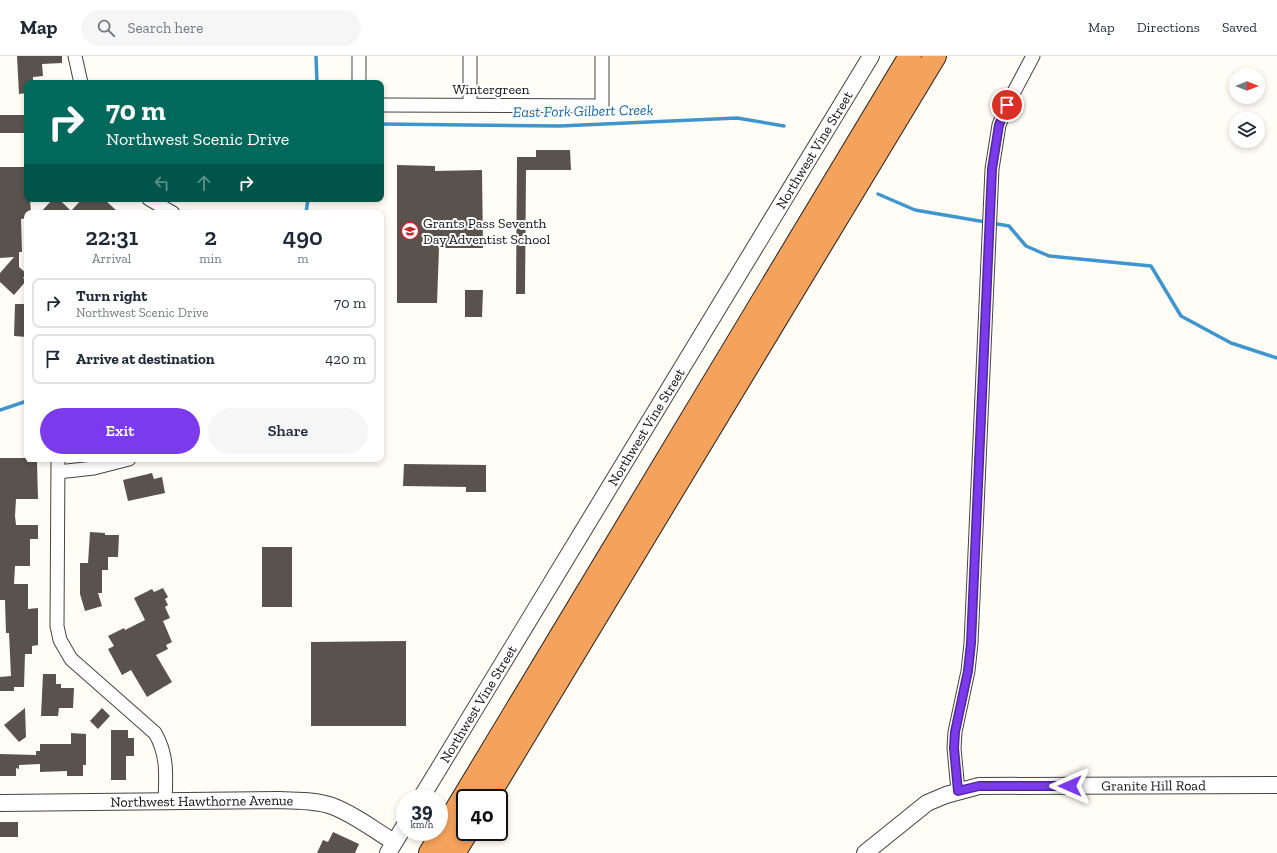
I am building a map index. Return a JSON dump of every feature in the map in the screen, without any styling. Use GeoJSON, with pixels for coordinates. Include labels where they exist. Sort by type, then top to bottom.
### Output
{"type":"FeatureCollection","features":[{"type":"Feature","properties":{"kind":"highway"},"geometry":{"type":"LineString","coordinates":[[430,853],[910,56]]}},
{"type":"Feature","properties":{"kind":"highway"},"geometry":{"type":"LineString","coordinates":[[492,789],[935,56]]}},
{"type":"Feature","properties":{"kind":"highway"},"geometry":{"type":"LineString","coordinates":[[454,853],[461,841]]}},
{"type":"Feature","properties":{"kind":"street"},"geometry":{"type":"LineString","coordinates":[[75,56],[80,80]]}},
{"type":"Feature","properties":{"kind":"street"},"geometry":{"type":"LineString","coordinates":[[359,56],[359,80]]}},
{"type":"Feature","properties":{"kind":"street"},"geometry":{"type":"LineString","coordinates":[[470,56],[470,105]]}},
{"type":"Feature","properties":{"kind":"street","name":"Wintergreen"},"geometry":{"type":"LineString","coordinates":[[384,105],[602,106],[602,56]]}},
{"type":"Feature","properties":{"kind":"street","name":"Northwest Vine Street"},"geometry":{"type":"LineString","coordinates":[[426,789],[871,56]]}},
{"type":"Feature","properties":{"kind":"street"},"geometry":{"type":"LineString","coordinates":[[958,791],[954,748],[955,732],[967,678],[971,643],[992,169],[999,125],[1007,105],[1033,56]]}},
{"type":"Feature","properties":{"kind":"street"},"geometry":{"type":"LineString","coordinates":[[153,202],[165,210]]}},
{"type":"Feature","properties":{"kind":"street"},"geometry":{"type":"LineString","coordinates":[[117,462],[94,468],[58,466],[57,626],[60,640],[71,659],[155,733],[161,744],[164,756],[165,801]]}},
{"type":"Feature","properties":{"kind":"street","name":"Granite Hill Road"},"geometry":{"type":"LineString","coordinates":[[865,853],[919,809],[939,798],[958,791],[979,786],[1277,785]]}},
{"type":"Feature","properties":{"kind":"street","name":"Northwest Hawthorne Avenue"},"geometry":{"type":"LineString","coordinates":[[0,803],[279,800],[305,802],[331,806],[360,821],[391,848]]}},
{"type":"Feature","properties":{"kind":"building"},"geometry":{"type":"Polygon","coordinates":[[[17,56],[62,56],[62,63],[42,64],[43,76],[33,77],[33,80],[24,80],[24,93],[19,94],[17,56]]]}},
{"type":"Feature","properties":{"kind":"building"},"geometry":{"type":"Polygon","coordinates":[[[0,115],[24,115],[24,133],[0,133],[0,115]]]}},
{"type":"Feature","properties":{"kind":"building"},"geometry":{"type":"Polygon","coordinates":[[[536,150],[570,150],[571,170],[526,170],[525,294],[516,294],[517,157],[536,157],[536,150]]]}},
{"type":"Feature","properties":{"kind":"building"},"geometry":{"type":"Polygon","coordinates":[[[397,165],[435,166],[435,171],[482,170],[483,248],[439,248],[437,303],[397,303],[397,165]]]}},
{"type":"Feature","properties":{"kind":"building"},"geometry":{"type":"Polygon","coordinates":[[[0,167],[24,167],[24,202],[30,202],[31,210],[24,210],[24,218],[21,219],[22,252],[19,252],[19,267],[24,271],[24,283],[14,295],[0,282],[0,273],[14,257],[0,258],[0,167]]]}},
{"type":"Feature","properties":{"kind":"building"},"geometry":{"type":"Polygon","coordinates":[[[50,202],[62,202],[70,210],[43,210],[50,202]]]}},
{"type":"Feature","properties":{"kind":"building"},"geometry":{"type":"Polygon","coordinates":[[[79,202],[107,202],[116,210],[72,210],[79,202]]]}},
{"type":"Feature","properties":{"kind":"building"},"geometry":{"type":"Polygon","coordinates":[[[465,290],[483,290],[482,317],[465,317],[465,290]]]}},
{"type":"Feature","properties":{"kind":"building"},"geometry":{"type":"Polygon","coordinates":[[[15,304],[24,304],[24,337],[14,336],[15,304]]]}},
{"type":"Feature","properties":{"kind":"building"},"geometry":{"type":"Polygon","coordinates":[[[0,458],[24,458],[24,462],[37,462],[38,499],[16,499],[16,525],[38,525],[38,539],[30,539],[30,566],[15,566],[14,584],[28,584],[28,609],[38,608],[38,645],[32,646],[32,654],[25,654],[24,687],[14,687],[14,691],[0,691],[0,677],[11,676],[9,633],[6,633],[5,600],[0,600],[0,458]]]}},
{"type":"Feature","properties":{"kind":"building"},"geometry":{"type":"Polygon","coordinates":[[[404,464],[486,465],[486,492],[466,492],[466,487],[403,486],[404,464]]]}},
{"type":"Feature","properties":{"kind":"building"},"geometry":{"type":"Polygon","coordinates":[[[152,473],[154,479],[162,477],[165,493],[128,501],[123,480],[152,473]]]}},
{"type":"Feature","properties":{"kind":"building"},"geometry":{"type":"Polygon","coordinates":[[[90,532],[105,533],[105,535],[119,535],[118,557],[108,557],[108,570],[102,570],[102,593],[98,593],[102,606],[85,611],[80,594],[80,563],[88,563],[90,532]]]}},
{"type":"Feature","properties":{"kind":"building"},"geometry":{"type":"Polygon","coordinates":[[[262,547],[292,547],[292,607],[262,607],[262,547]]]}},
{"type":"Feature","properties":{"kind":"building"},"geometry":{"type":"Polygon","coordinates":[[[163,588],[168,597],[165,599],[168,605],[165,607],[170,618],[163,621],[172,642],[166,645],[168,649],[156,655],[172,682],[147,697],[131,670],[122,675],[108,649],[114,646],[108,636],[124,628],[125,630],[145,620],[134,598],[152,589],[154,592],[163,588]]]}},
{"type":"Feature","properties":{"kind":"building"},"geometry":{"type":"Polygon","coordinates":[[[406,641],[406,726],[311,726],[311,642],[406,641]]]}},
{"type":"Feature","properties":{"kind":"building"},"geometry":{"type":"Polygon","coordinates":[[[43,674],[56,674],[56,684],[61,684],[61,688],[74,688],[73,708],[59,708],[58,716],[41,716],[43,674]]]}},
{"type":"Feature","properties":{"kind":"building"},"geometry":{"type":"Polygon","coordinates":[[[25,708],[26,737],[19,742],[4,725],[25,708]]]}},
{"type":"Feature","properties":{"kind":"building"},"geometry":{"type":"Polygon","coordinates":[[[102,708],[110,716],[98,729],[90,721],[102,708]]]}},
{"type":"Feature","properties":{"kind":"building"},"geometry":{"type":"Polygon","coordinates":[[[111,730],[128,730],[128,738],[134,738],[134,756],[126,756],[126,780],[111,780],[111,730]]]}},
{"type":"Feature","properties":{"kind":"building"},"geometry":{"type":"Polygon","coordinates":[[[71,733],[86,734],[86,765],[83,765],[83,776],[67,776],[67,771],[40,772],[40,764],[19,765],[19,769],[16,768],[16,776],[0,776],[0,754],[36,755],[36,751],[40,751],[40,744],[71,744],[71,733]]]}},
{"type":"Feature","properties":{"kind":"building"},"geometry":{"type":"Polygon","coordinates":[[[0,822],[18,822],[18,837],[0,837],[0,822]]]}},
{"type":"Feature","properties":{"kind":"building"},"geometry":{"type":"Polygon","coordinates":[[[333,832],[359,844],[355,853],[317,853],[323,840],[328,842],[333,832]]]}},
{"type":"Feature","properties":{"kind":"waterway"},"geometry":{"type":"LineString","coordinates":[[316,56],[317,80]]}},
{"type":"Feature","properties":{"kind":"waterway","name":"East Fork Gilbert Creek"},"geometry":{"type":"LineString","coordinates":[[384,124],[560,126],[737,118],[784,126]]}},
{"type":"Feature","properties":{"kind":"waterway","name":"East Fork Gilbert Creek"},"geometry":{"type":"LineString","coordinates":[[878,194],[915,210],[1009,226],[1026,246],[1049,256],[1151,266],[1181,316],[1231,343],[1277,358]]}},
{"type":"Feature","properties":{"kind":"waterway"},"geometry":{"type":"LineString","coordinates":[[306,210],[308,202]]}},
{"type":"Feature","properties":{"kind":"waterway"},"geometry":{"type":"LineString","coordinates":[[0,410],[24,402]]}},
{"type":"Feature","properties":{"kind":"place","name":"Grants Pass Seventh Day Adventist School"},"geometry":{"type":"Point","coordinates":[410,231]}},
{"type":"Feature","properties":{"kind":"route"},"geometry":{"type":"LineString","coordinates":[[1007,105],[999,125],[992,169],[971,643],[965,692],[955,732],[954,761],[958,791],[979,786],[1070,786]]}}]}
